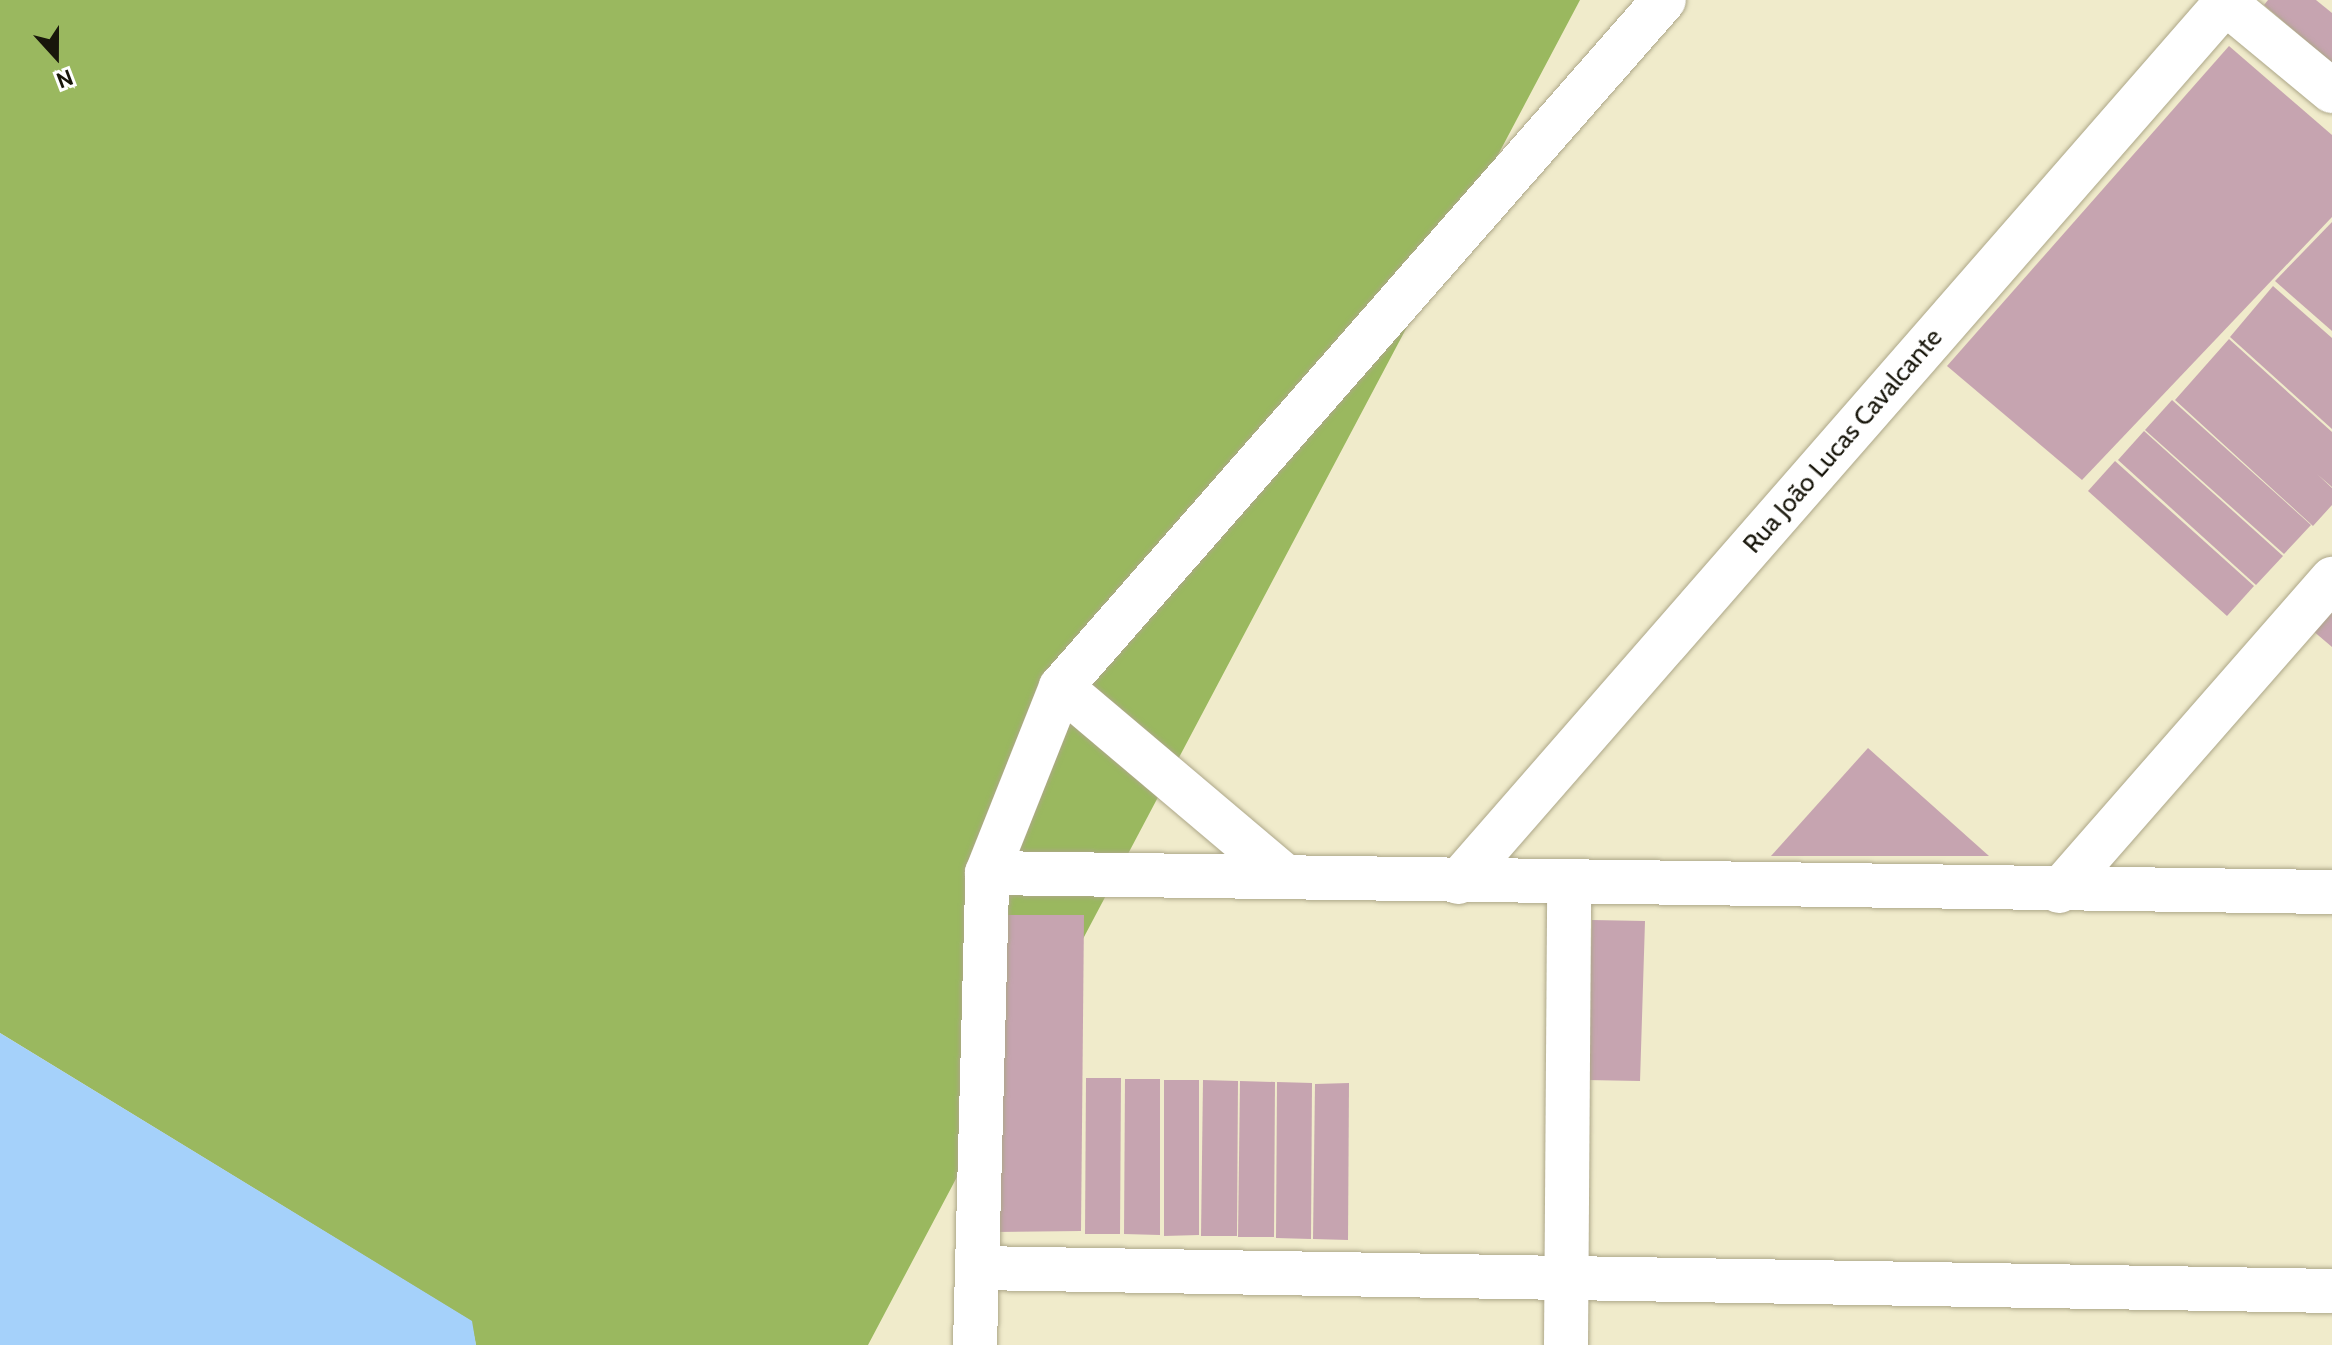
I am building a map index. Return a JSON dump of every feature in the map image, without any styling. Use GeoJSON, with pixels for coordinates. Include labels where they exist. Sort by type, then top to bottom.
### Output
{"type":"FeatureCollection","features":[{"type":"Feature","properties":{"kind":"street"},"geometry":{"type":"LineString","coordinates":[[975,1345],[987,873],[1061,687],[1664,0]]}},
{"type":"Feature","properties":{"kind":"street"},"geometry":{"type":"LineString","coordinates":[[2225,1],[2332,91]]}},
{"type":"Feature","properties":{"kind":"street","name":"Rua João Lucas Cavalcante"},"geometry":{"type":"LineString","coordinates":[[1458,882],[2225,1]]}},
{"type":"Feature","properties":{"kind":"street"},"geometry":{"type":"LineString","coordinates":[[2059,891],[2332,579]]}},
{"type":"Feature","properties":{"kind":"street"},"geometry":{"type":"LineString","coordinates":[[1061,687],[1282,874]]}},
{"type":"Feature","properties":{"kind":"street"},"geometry":{"type":"LineString","coordinates":[[987,873],[1282,874],[1569,886],[2332,892]]}},
{"type":"Feature","properties":{"kind":"street"},"geometry":{"type":"LineString","coordinates":[[1566,1345],[1569,886]]}},
{"type":"Feature","properties":{"kind":"street"},"geometry":{"type":"LineString","coordinates":[[977,1268],[2332,1291]]}},
{"type":"Feature","properties":{"kind":"green space"},"geometry":{"type":"Polygon","coordinates":[[[0,0],[1580,0],[868,1345],[476,1345],[471,1321],[0,1033],[0,0]]]}},
{"type":"Feature","properties":{"kind":"water"},"geometry":{"type":"Polygon","coordinates":[[[0,1033],[472,1321],[476,1345],[0,1345],[0,1033]]]}},
{"type":"Feature","properties":{"kind":"building"},"geometry":{"type":"Polygon","coordinates":[[[2268,0],[2316,0],[2332,13],[2332,63],[2264,5],[2268,0]]]}},
{"type":"Feature","properties":{"kind":"building"},"geometry":{"type":"Polygon","coordinates":[[[2229,46],[2332,135],[2332,217],[2082,480],[1947,366],[2229,46]]]}},
{"type":"Feature","properties":{"kind":"building"},"geometry":{"type":"Polygon","coordinates":[[[2332,222],[2332,331],[2275,281],[2332,222]]]}},
{"type":"Feature","properties":{"kind":"building"},"geometry":{"type":"Polygon","coordinates":[[[2273,286],[2332,338],[2332,429],[2230,337],[2273,286]]]}},
{"type":"Feature","properties":{"kind":"building"},"geometry":{"type":"Polygon","coordinates":[[[2229,339],[2332,432],[2332,487],[2317,474],[2332,488],[2332,505],[2313,526],[2175,400],[2229,339]]]}},
{"type":"Feature","properties":{"kind":"building"},"geometry":{"type":"Polygon","coordinates":[[[2172,400],[2311,525],[2284,554],[2145,430],[2172,400]]]}},
{"type":"Feature","properties":{"kind":"building"},"geometry":{"type":"Polygon","coordinates":[[[2144,431],[2283,556],[2256,585],[2118,460],[2144,431]]]}},
{"type":"Feature","properties":{"kind":"building"},"geometry":{"type":"Polygon","coordinates":[[[2115,461],[2254,586],[2227,616],[2088,491],[2115,461]]]}},
{"type":"Feature","properties":{"kind":"building"},"geometry":{"type":"Polygon","coordinates":[[[2332,608],[2332,647],[2312,630],[2332,608]]]}},
{"type":"Feature","properties":{"kind":"building"},"geometry":{"type":"Polygon","coordinates":[[[1868,748],[1989,856],[1771,856],[1868,748]]]}},
{"type":"Feature","properties":{"kind":"building"},"geometry":{"type":"Polygon","coordinates":[[[997,915],[1084,915],[1081,1231],[995,1232],[997,915]]]}},
{"type":"Feature","properties":{"kind":"building"},"geometry":{"type":"Polygon","coordinates":[[[1592,920],[1645,921],[1640,1081],[1587,1080],[1592,920]]]}},
{"type":"Feature","properties":{"kind":"building"},"geometry":{"type":"Polygon","coordinates":[[[1086,1078],[1121,1078],[1120,1234],[1085,1234],[1086,1078]]]}},
{"type":"Feature","properties":{"kind":"building"},"geometry":{"type":"Polygon","coordinates":[[[1125,1079],[1160,1079],[1160,1235],[1124,1234],[1125,1079]]]}},
{"type":"Feature","properties":{"kind":"building"},"geometry":{"type":"Polygon","coordinates":[[[1164,1080],[1199,1080],[1199,1235],[1164,1236],[1164,1080]]]}},
{"type":"Feature","properties":{"kind":"building"},"geometry":{"type":"Polygon","coordinates":[[[1203,1080],[1238,1081],[1237,1236],[1201,1236],[1203,1080]]]}},
{"type":"Feature","properties":{"kind":"building"},"geometry":{"type":"Polygon","coordinates":[[[1240,1081],[1275,1082],[1274,1237],[1238,1237],[1240,1081]]]}},
{"type":"Feature","properties":{"kind":"building"},"geometry":{"type":"Polygon","coordinates":[[[1277,1082],[1312,1083],[1311,1239],[1276,1238],[1277,1082]]]}},
{"type":"Feature","properties":{"kind":"building"},"geometry":{"type":"Polygon","coordinates":[[[1349,1083],[1348,1240],[1313,1239],[1315,1084],[1349,1083]]]}}]}
